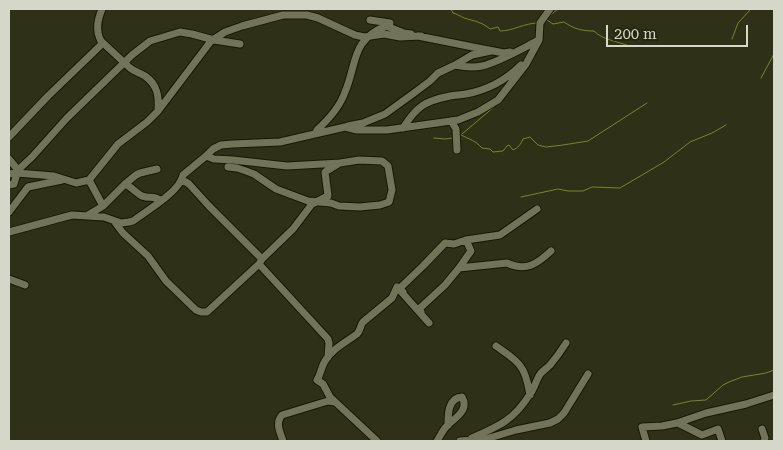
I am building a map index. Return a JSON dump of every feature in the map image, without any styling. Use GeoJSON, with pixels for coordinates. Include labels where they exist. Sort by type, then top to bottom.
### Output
{"type":"FeatureCollection","features":[{"type":"Feature","properties":{"kind":"street"},"geometry":{"type":"LineString","coordinates":[[102,9],[98,22],[99,37],[103,43],[135,72],[145,76],[157,90],[159,97],[158,110]]}},
{"type":"Feature","properties":{"kind":"street"},"geometry":{"type":"LineString","coordinates":[[280,142],[334,126],[345,126],[358,130],[387,130],[458,120],[478,112],[498,100],[531,57],[539,40],[540,23],[550,9]]}},
{"type":"Feature","properties":{"kind":"street"},"geometry":{"type":"LineString","coordinates":[[15,172],[54,176],[78,183],[89,180],[118,144],[148,122],[211,41],[226,32],[242,26],[283,15],[307,15],[318,18],[355,36],[367,37],[384,34],[400,37],[417,35]]}},
{"type":"Feature","properties":{"kind":"street"},"geometry":{"type":"LineString","coordinates":[[370,20],[388,23],[417,35],[504,53],[516,51]]}},
{"type":"Feature","properties":{"kind":"street"},"geometry":{"type":"LineString","coordinates":[[15,172],[32,157],[67,118],[132,54],[150,41],[180,32],[240,44]]}},
{"type":"Feature","properties":{"kind":"street"},"geometry":{"type":"LineString","coordinates":[[317,130],[330,117],[345,93],[355,58],[364,39],[367,37]]}},
{"type":"Feature","properties":{"kind":"street"},"geometry":{"type":"LineString","coordinates":[[455,65],[467,67],[482,66],[539,40]]}},
{"type":"Feature","properties":{"kind":"street"},"geometry":{"type":"LineString","coordinates":[[9,137],[103,43]]}},
{"type":"Feature","properties":{"kind":"street"},"geometry":{"type":"LineString","coordinates":[[9,232],[68,215],[78,214],[104,217],[121,223],[129,222],[161,201],[182,181],[183,175],[213,149],[221,145],[280,142],[363,123],[385,114],[438,73],[472,55],[491,50]]}},
{"type":"Feature","properties":{"kind":"street"},"geometry":{"type":"LineString","coordinates":[[403,128],[417,108],[428,102],[453,95],[464,95],[497,84],[531,57]]}},
{"type":"Feature","properties":{"kind":"street"},"geometry":{"type":"LineString","coordinates":[[451,121],[456,129],[457,150]]}},
{"type":"Feature","properties":{"kind":"street"},"geometry":{"type":"LineString","coordinates":[[206,156],[214,159],[287,166],[359,160],[382,161],[388,166],[392,190],[389,202],[380,205],[360,208],[339,206],[308,200],[286,193],[268,185],[254,174],[228,167],[262,164]]}},
{"type":"Feature","properties":{"kind":"street"},"geometry":{"type":"LineString","coordinates":[[9,159],[15,172],[14,184],[9,185]]}},
{"type":"Feature","properties":{"kind":"street"},"geometry":{"type":"LineString","coordinates":[[113,221],[148,256],[166,282],[196,310],[207,312],[293,229],[312,204],[328,196],[325,172],[340,163]]}},
{"type":"Feature","properties":{"kind":"street"},"geometry":{"type":"LineString","coordinates":[[88,215],[103,206],[125,184],[140,173],[157,169]]}},
{"type":"Feature","properties":{"kind":"street"},"geometry":{"type":"LineString","coordinates":[[9,212],[28,187],[65,179]]}},
{"type":"Feature","properties":{"kind":"street"},"geometry":{"type":"LineString","coordinates":[[89,180],[103,206]]}},
{"type":"Feature","properties":{"kind":"street"},"geometry":{"type":"LineString","coordinates":[[182,181],[189,184],[261,261],[328,339],[328,357]]}},
{"type":"Feature","properties":{"kind":"street"},"geometry":{"type":"LineString","coordinates":[[125,184],[139,194],[147,197],[156,197],[161,201]]}},
{"type":"Feature","properties":{"kind":"street"},"geometry":{"type":"LineString","coordinates":[[377,441],[328,394],[323,384],[317,380],[328,357],[360,331],[361,324],[392,298],[397,287],[429,323],[419,308],[400,288],[445,243],[454,244],[466,240],[500,235],[537,210]]}},
{"type":"Feature","properties":{"kind":"street"},"geometry":{"type":"LineString","coordinates":[[419,308],[445,285],[460,268],[471,251],[466,240]]}},
{"type":"Feature","properties":{"kind":"street"},"geometry":{"type":"LineString","coordinates":[[460,268],[507,263],[520,267],[532,266],[551,251]]}},
{"type":"Feature","properties":{"kind":"street"},"geometry":{"type":"LineString","coordinates":[[9,279],[25,285]]}},
{"type":"Feature","properties":{"kind":"street"},"geometry":{"type":"LineString","coordinates":[[464,441],[510,419],[530,395],[541,373],[560,353],[566,343]]}},
{"type":"Feature","properties":{"kind":"street"},"geometry":{"type":"LineString","coordinates":[[496,346],[514,359],[521,367],[530,395]]}},
{"type":"Feature","properties":{"kind":"street"},"geometry":{"type":"LineString","coordinates":[[464,441],[486,438],[550,423],[558,419],[564,413],[588,374]]}},
{"type":"Feature","properties":{"kind":"street"},"geometry":{"type":"LineString","coordinates":[[646,441],[642,427],[662,426],[774,395]]}},
{"type":"Feature","properties":{"kind":"street"},"geometry":{"type":"LineString","coordinates":[[283,441],[278,425],[282,415],[328,401],[336,402]]}},
{"type":"Feature","properties":{"kind":"street"},"geometry":{"type":"LineString","coordinates":[[678,422],[702,435],[718,429],[722,441]]}},
{"type":"Feature","properties":{"kind":"street"},"geometry":{"type":"LineString","coordinates":[[437,441],[448,425]]}},
{"type":"Feature","properties":{"kind":"street"},"geometry":{"type":"LineString","coordinates":[[762,429],[764,441]]}},
{"type":"Feature","properties":{"kind":"waterway"},"geometry":{"type":"LineString","coordinates":[[451,9],[453,13],[464,18],[481,23],[490,29],[498,27],[500,31],[538,23]]}},
{"type":"Feature","properties":{"kind":"waterway"},"geometry":{"type":"LineString","coordinates":[[549,16],[558,9]]}},
{"type":"Feature","properties":{"kind":"waterway"},"geometry":{"type":"LineString","coordinates":[[732,39],[738,23],[751,9]]}},
{"type":"Feature","properties":{"kind":"waterway"},"geometry":{"type":"LineString","coordinates":[[547,20],[553,24],[564,22],[578,29],[594,31],[606,38],[629,46]]}},
{"type":"Feature","properties":{"kind":"waterway"},"geometry":{"type":"LineString","coordinates":[[761,78],[774,54]]}},
{"type":"Feature","properties":{"kind":"waterway"},"geometry":{"type":"LineString","coordinates":[[504,98],[519,79]]}},
{"type":"Feature","properties":{"kind":"waterway"},"geometry":{"type":"LineString","coordinates":[[461,135],[482,148],[490,149],[493,152],[503,151],[509,145],[513,150],[519,146],[523,139],[530,137],[538,145],[546,147],[588,141],[647,103]]}},
{"type":"Feature","properties":{"kind":"waterway"},"geometry":{"type":"LineString","coordinates":[[462,134],[495,106]]}},
{"type":"Feature","properties":{"kind":"waterway"},"geometry":{"type":"LineString","coordinates":[[521,197],[558,189],[583,191],[592,187],[620,188],[664,162],[690,142],[726,125]]}},
{"type":"Feature","properties":{"kind":"waterway"},"geometry":{"type":"LineString","coordinates":[[434,138],[453,138]]}},
{"type":"Feature","properties":{"kind":"waterway"},"geometry":{"type":"LineString","coordinates":[[673,405],[706,400],[729,382],[774,370]]}}]}
